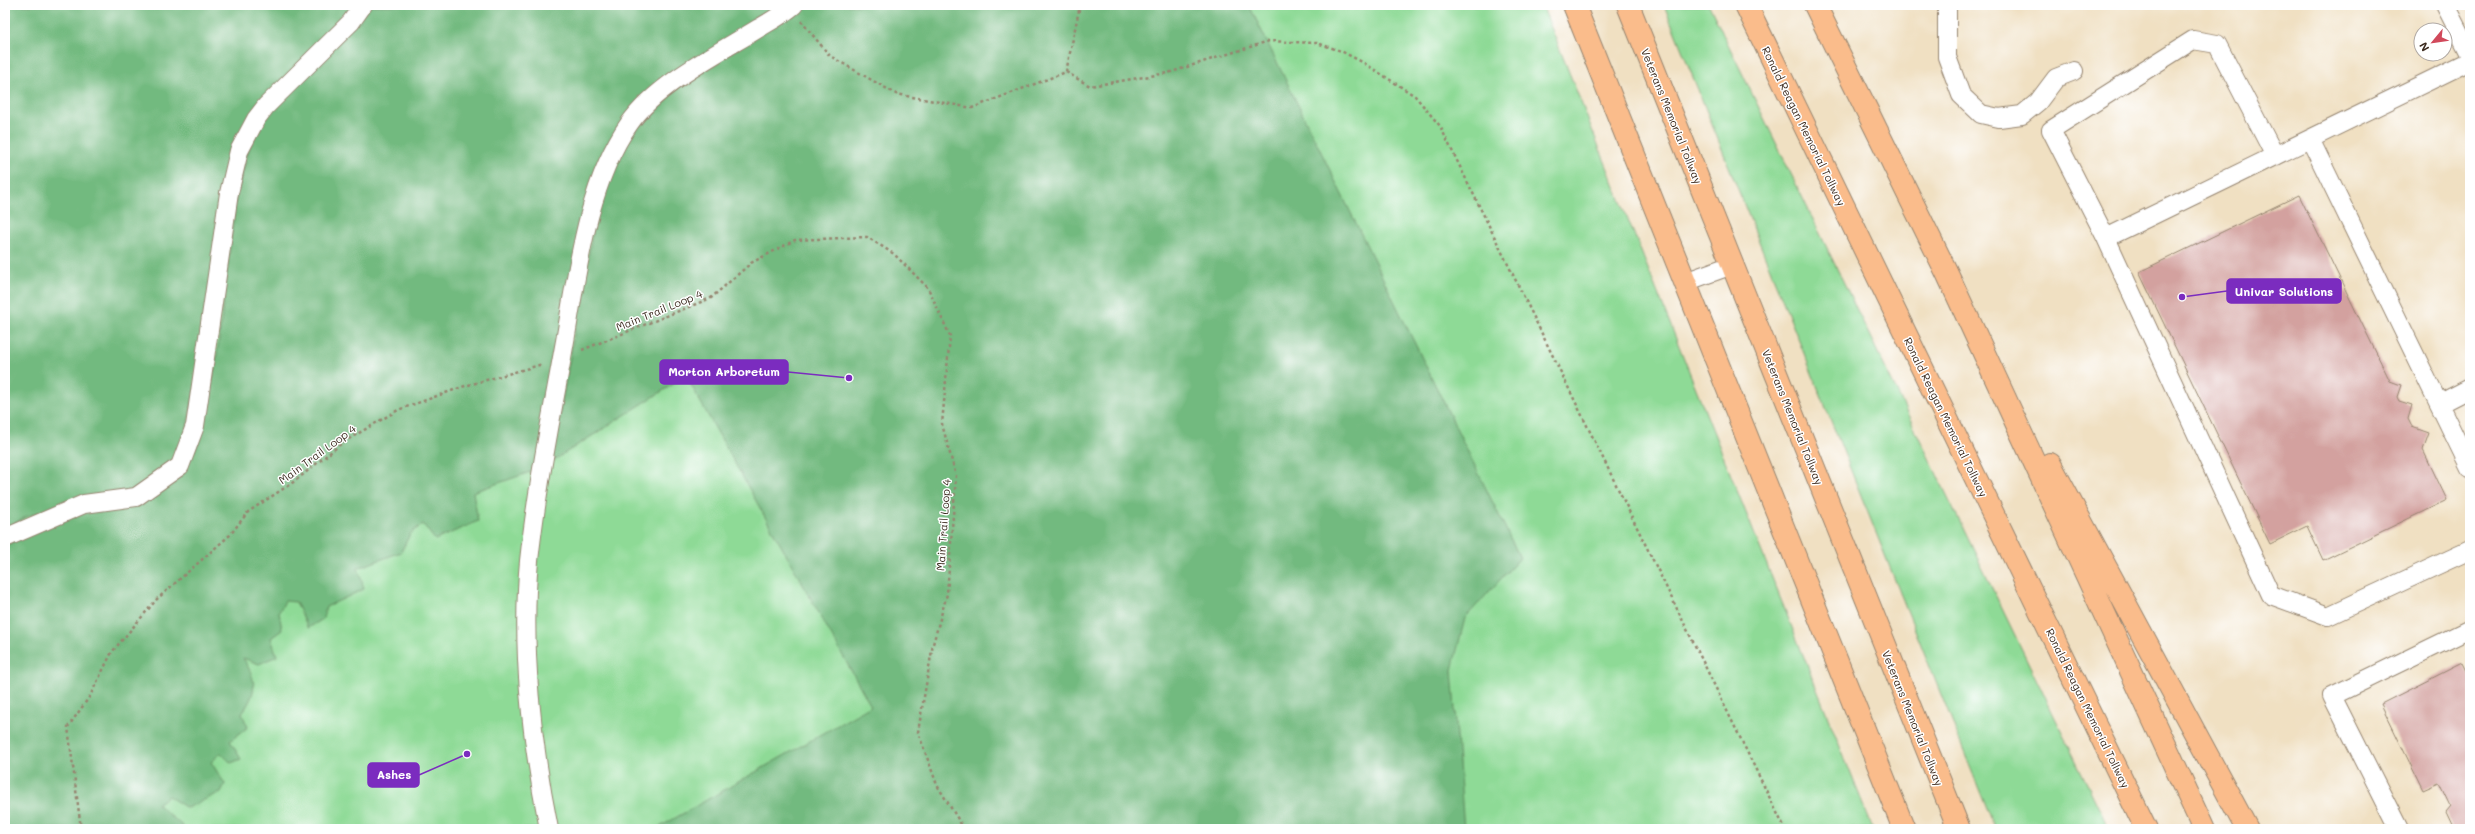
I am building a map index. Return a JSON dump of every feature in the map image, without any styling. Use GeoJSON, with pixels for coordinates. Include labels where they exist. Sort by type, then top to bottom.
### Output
{"type":"FeatureCollection","features":[{"type":"Feature","properties":{"kind":"highway"},"geometry":{"type":"LineString","coordinates":[[1574,5],[1904,829]]}},
{"type":"Feature","properties":{"kind":"highway","name":"Veterans Memorial Tollway"},"geometry":{"type":"LineString","coordinates":[[1628,5],[1958,829]]}},
{"type":"Feature","properties":{"kind":"highway","name":"Ronald Reagan Memorial Tollway"},"geometry":{"type":"LineString","coordinates":[[1746,5],[2146,829]]}},
{"type":"Feature","properties":{"kind":"highway"},"geometry":{"type":"LineString","coordinates":[[1815,5],[1947,273],[2204,829]]}},
{"type":"Feature","properties":{"kind":"highway"},"geometry":{"type":"LineString","coordinates":[[1947,273],[2247,829]]}},
{"type":"Feature","properties":{"kind":"lane"},"geometry":{"type":"LineString","coordinates":[[5,538],[84,504],[136,497],[180,466],[195,426],[229,193],[239,151],[256,119],[266,106],[351,22],[363,5]]}},
{"type":"Feature","properties":{"kind":"lane"},"geometry":{"type":"LineString","coordinates":[[1947,5],[1947,57],[1961,94],[1981,114],[1998,118],[2022,115],[2038,102],[2056,78],[2074,70]]}},
{"type":"Feature","properties":{"kind":"lane"},"geometry":{"type":"LineString","coordinates":[[2445,5],[2470,54]]}},
{"type":"Feature","properties":{"kind":"lane"},"geometry":{"type":"LineString","coordinates":[[549,829],[531,722],[527,616],[529,563],[535,513],[562,359],[597,187],[611,153],[629,124],[640,110],[669,85],[792,7]]}},
{"type":"Feature","properties":{"kind":"lane"},"geometry":{"type":"LineString","coordinates":[[2275,156],[2217,44],[2193,40],[2051,130],[2106,238],[2271,595],[2328,616],[2470,550]]}},
{"type":"Feature","properties":{"kind":"lane"},"geometry":{"type":"LineString","coordinates":[[2106,238],[2470,61]]}},
{"type":"Feature","properties":{"kind":"lane"},"geometry":{"type":"LineString","coordinates":[[2310,139],[2470,468]]}},
{"type":"Feature","properties":{"kind":"lane"},"geometry":{"type":"LineString","coordinates":[[1685,282],[1732,265]]}},
{"type":"Feature","properties":{"kind":"lane"},"geometry":{"type":"LineString","coordinates":[[2439,404],[2470,388]]}},
{"type":"Feature","properties":{"kind":"lane"},"geometry":{"type":"LineString","coordinates":[[2399,829],[2332,696],[2470,629]]}},
{"type":"Feature","properties":{"kind":"path"},"geometry":{"type":"LineString","coordinates":[[1066,72],[1080,5]]}},
{"type":"Feature","properties":{"kind":"path"},"geometry":{"type":"LineString","coordinates":[[792,7],[830,56],[896,94],[972,108],[1066,72]]}},
{"type":"Feature","properties":{"kind":"path"},"geometry":{"type":"LineString","coordinates":[[1066,72],[1090,86],[1168,73],[1269,41],[1289,41],[1316,43],[1341,51],[1364,63],[1415,96],[1440,126],[1785,829]]}},
{"type":"Feature","properties":{"kind":"path","name":"Main Trail Loop 4"},"geometry":{"type":"LineString","coordinates":[[81,829],[68,727],[90,696],[112,652],[157,600],[230,535],[248,512],[295,481],[342,443],[398,410],[465,386],[562,359],[711,298],[751,263],[794,240],[867,237],[894,254],[928,288],[950,336],[942,424],[956,476],[947,594],[933,644],[918,732],[937,784],[964,829]]}},
{"type":"Feature","properties":{"kind":"green space"},"geometry":{"type":"Polygon","coordinates":[[[5,5],[1542,5],[1873,829],[5,829],[5,5]]]}},
{"type":"Feature","properties":{"kind":"green space"},"geometry":{"type":"Polygon","coordinates":[[[5,5],[355,5],[254,112],[184,441],[173,465],[135,490],[71,501],[26,517],[5,529],[5,5]]]}},
{"type":"Feature","properties":{"kind":"green space"},"geometry":{"type":"Polygon","coordinates":[[[372,5],[780,5],[697,59],[601,159],[536,470],[473,492],[478,521],[435,540],[423,524],[410,534],[401,552],[358,568],[364,589],[326,607],[323,619],[308,628],[296,602],[285,601],[279,612],[282,630],[271,638],[277,656],[259,664],[243,658],[251,674],[254,686],[251,699],[242,714],[248,727],[230,741],[241,759],[231,763],[221,753],[211,762],[225,784],[221,792],[187,808],[168,796],[157,804],[186,829],[5,829],[5,546],[36,528],[181,476],[200,440],[217,355],[236,197],[251,142],[271,108],[372,5]]]}},
{"type":"Feature","properties":{"kind":"green space"},"geometry":{"type":"Polygon","coordinates":[[[802,5],[1249,5],[1520,558],[1465,618],[1452,670],[1464,829],[656,829],[871,706],[686,376],[551,462],[596,213],[615,163],[639,123],[671,91],[802,5]]]}},
{"type":"Feature","properties":{"kind":"green space"},"geometry":{"type":"Polygon","coordinates":[[[1664,5],[1709,5],[2109,829],[1995,829],[1664,5]]]}},
{"type":"Feature","properties":{"kind":"building"},"geometry":{"type":"Polygon","coordinates":[[[2299,195],[2390,381],[2401,385],[2397,397],[2399,401],[2412,405],[2408,419],[2412,427],[2429,433],[2423,450],[2447,500],[2323,560],[2307,526],[2270,544],[2139,272],[2299,195]]]}},
{"type":"Feature","properties":{"kind":"building"},"geometry":{"type":"Polygon","coordinates":[[[2462,663],[2470,679],[2470,829],[2453,829],[2445,812],[2450,806],[2439,783],[2423,790],[2381,704],[2462,663]]]}},
{"type":"Feature","properties":{"kind":"place","name":"Univar Solutions"},"geometry":{"type":"Point","coordinates":[2182,297]}},
{"type":"Feature","properties":{"kind":"place","name":"Morton Arboretum"},"geometry":{"type":"Point","coordinates":[849,378]}},
{"type":"Feature","properties":{"kind":"place","name":"Ashes"},"geometry":{"type":"Point","coordinates":[467,754]}}]}
